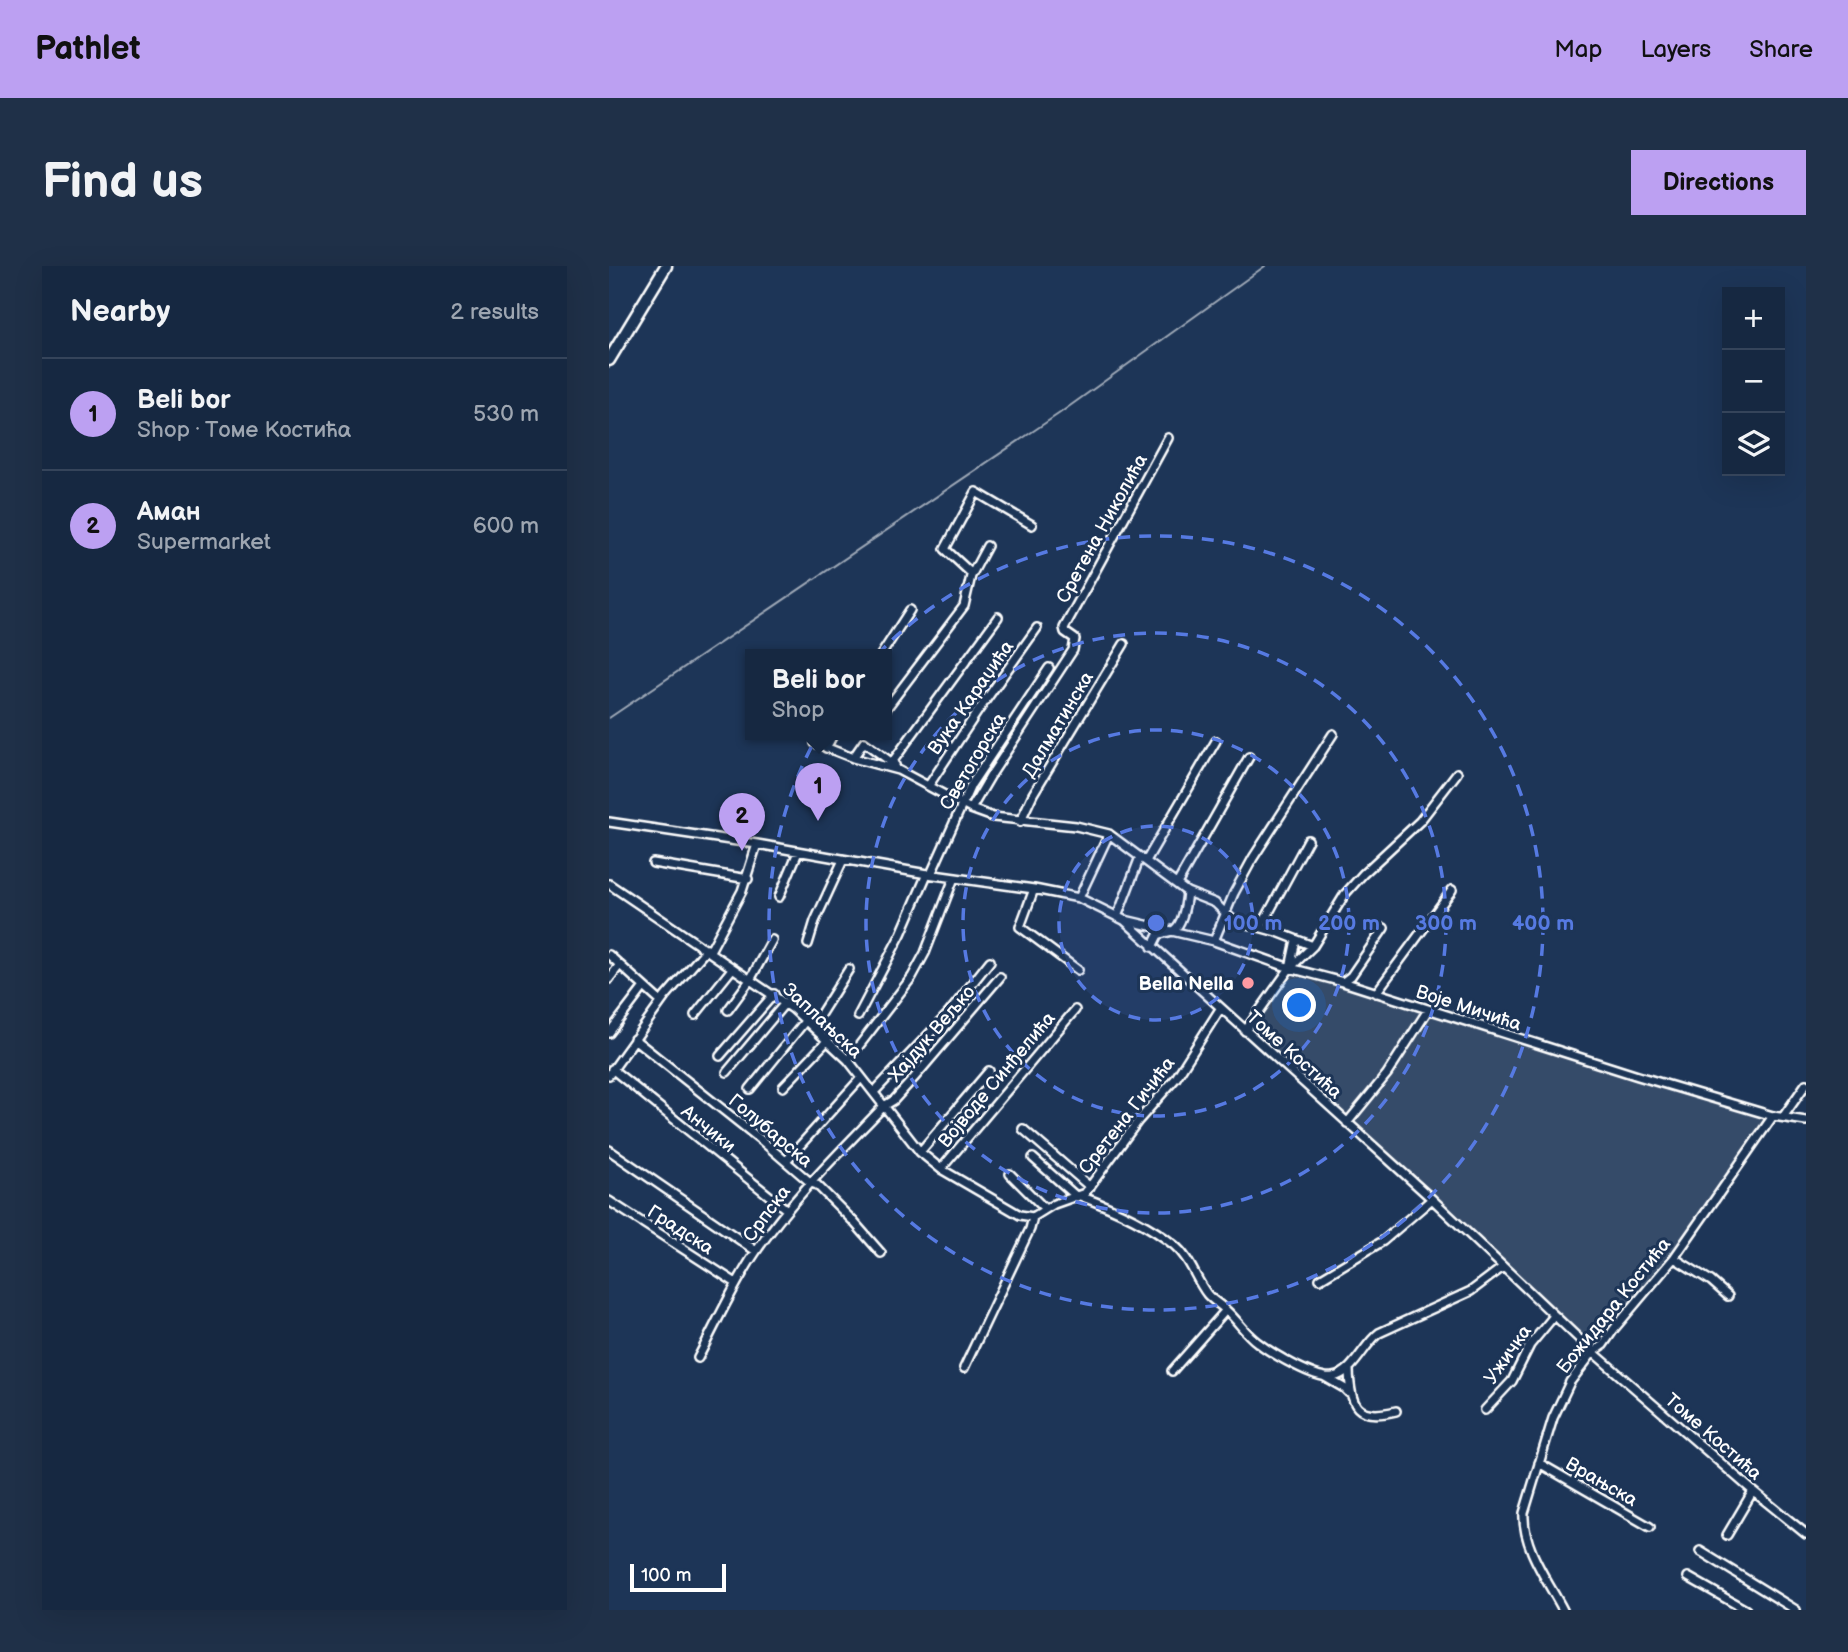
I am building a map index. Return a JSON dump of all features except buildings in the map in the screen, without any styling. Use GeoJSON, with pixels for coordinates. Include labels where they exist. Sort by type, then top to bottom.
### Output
{"type":"FeatureCollection","features":[{"type":"Feature","properties":{"kind":"main road"},"geometry":{"type":"LineString","coordinates":[[609,360],[666,266]]}},
{"type":"Feature","properties":{"kind":"street","name":"Сретена Николића"},"geometry":{"type":"LineString","coordinates":[[971,809],[1073,650],[1075,639],[1065,632],[1064,628],[1168,438]]}},
{"type":"Feature","properties":{"kind":"street"},"geometry":{"type":"LineString","coordinates":[[972,574],[945,549],[976,492],[1032,525]]}},
{"type":"Feature","properties":{"kind":"street"},"geometry":{"type":"LineString","coordinates":[[892,701],[964,606],[972,574],[987,546]]}},
{"type":"Feature","properties":{"kind":"street"},"geometry":{"type":"LineString","coordinates":[[885,649],[910,610]]}},
{"type":"Feature","properties":{"kind":"street"},"geometry":{"type":"LineString","coordinates":[[893,761],[997,617]]}},
{"type":"Feature","properties":{"kind":"street","name":"Вука Караџића"},"geometry":{"type":"LineString","coordinates":[[929,785],[1037,628]]}},
{"type":"Feature","properties":{"kind":"street","name":"Далматинска"},"geometry":{"type":"LineString","coordinates":[[1020,821],[1033,794],[1124,644]]}},
{"type":"Feature","properties":{"kind":"street","name":"Светогорска"},"geometry":{"type":"LineString","coordinates":[[858,1016],[901,934],[961,804],[1049,668]]}},
{"type":"Feature","properties":{"kind":"street"},"geometry":{"type":"LineString","coordinates":[[1214,941],[1234,893],[1253,858],[1333,734]]}},
{"type":"Feature","properties":{"kind":"street"},"geometry":{"type":"LineString","coordinates":[[826,748],[830,740]]}},
{"type":"Feature","properties":{"kind":"street"},"geometry":{"type":"LineString","coordinates":[[853,758],[865,740]]}},
{"type":"Feature","properties":{"kind":"street"},"geometry":{"type":"LineString","coordinates":[[868,740],[893,761],[898,770]]}},
{"type":"Feature","properties":{"kind":"street"},"geometry":{"type":"LineString","coordinates":[[1121,918],[1143,859],[1216,741]]}},
{"type":"Feature","properties":{"kind":"street"},"geometry":{"type":"LineString","coordinates":[[815,743],[853,758],[898,770],[971,809],[993,817],[1076,826],[1109,834],[1187,892],[1215,903],[1233,920],[1313,946]]}},
{"type":"Feature","properties":{"kind":"street"},"geometry":{"type":"LineString","coordinates":[[1177,884],[1249,757]]}},
{"type":"Feature","properties":{"kind":"street"},"geometry":{"type":"LineString","coordinates":[[1245,1031],[1290,968],[1313,946],[1345,894],[1420,821],[1457,773]]}},
{"type":"Feature","properties":{"kind":"street","name":"Томе Костића"},"geometry":{"type":"LineString","coordinates":[[609,822],[1034,889],[1079,898],[1121,918],[1431,1199],[1593,1352],[1806,1534]]}},
{"type":"Feature","properties":{"kind":"street"},"geometry":{"type":"LineString","coordinates":[[1079,898],[1109,834]]}},
{"type":"Feature","properties":{"kind":"street"},"geometry":{"type":"LineString","coordinates":[[1261,927],[1308,840]]}},
{"type":"Feature","properties":{"kind":"street"},"geometry":{"type":"LineString","coordinates":[[611,1072],[661,1002],[708,950],[748,879],[757,844]]}},
{"type":"Feature","properties":{"kind":"street"},"geometry":{"type":"LineString","coordinates":[[779,897],[798,852]]}},
{"type":"Feature","properties":{"kind":"street"},"geometry":{"type":"LineString","coordinates":[[808,944],[815,921],[843,860]]}},
{"type":"Feature","properties":{"kind":"street"},"geometry":{"type":"LineString","coordinates":[[653,863],[748,879]]}},
{"type":"Feature","properties":{"kind":"street"},"geometry":{"type":"LineString","coordinates":[[848,1060],[912,977],[925,953],[954,878]]}},
{"type":"Feature","properties":{"kind":"street","name":"Заплањска"},"geometry":{"type":"LineString","coordinates":[[609,884],[732,969],[786,1002],[848,1060],[920,1152],[941,1169],[1020,1215],[1033,1217]]}},
{"type":"Feature","properties":{"kind":"street"},"geometry":{"type":"LineString","coordinates":[[1034,889],[1020,927],[1077,970]]}},
{"type":"Feature","properties":{"kind":"street"},"geometry":{"type":"LineString","coordinates":[[1376,993],[1452,890]]}},
{"type":"Feature","properties":{"kind":"street"},"geometry":{"type":"LineString","coordinates":[[1152,947],[1158,936],[1174,930],[1185,905],[1187,892]]}},
{"type":"Feature","properties":{"kind":"street","name":"Воје Мичића"},"geometry":{"type":"LineString","coordinates":[[1121,918],[1214,941],[1290,968],[1343,982],[1773,1116],[1806,1121]]}},
{"type":"Feature","properties":{"kind":"street"},"geometry":{"type":"LineString","coordinates":[[1343,982],[1351,976],[1384,928]]}},
{"type":"Feature","properties":{"kind":"street"},"geometry":{"type":"LineString","coordinates":[[728,1010],[750,980],[772,940]]}},
{"type":"Feature","properties":{"kind":"street"},"geometry":{"type":"LineString","coordinates":[[1290,968],[1296,940]]}},
{"type":"Feature","properties":{"kind":"street"},"geometry":{"type":"LineString","coordinates":[[609,956],[661,1002]]}},
{"type":"Feature","properties":{"kind":"street"},"geometry":{"type":"LineString","coordinates":[[874,1093],[948,1014],[990,961]]}},
{"type":"Feature","properties":{"kind":"street"},"geometry":{"type":"LineString","coordinates":[[609,979],[619,965]]}},
{"type":"Feature","properties":{"kind":"street"},"geometry":{"type":"LineString","coordinates":[[695,1014],[732,969]]}},
{"type":"Feature","properties":{"kind":"street"},"geometry":{"type":"LineString","coordinates":[[750,1088],[810,1023],[849,969]]}},
{"type":"Feature","properties":{"kind":"street","name":"Хајдук Вељко"},"geometry":{"type":"LineString","coordinates":[[884,1106],[894,1100],[914,1078],[1000,977]]}},
{"type":"Feature","properties":{"kind":"street"},"geometry":{"type":"LineString","coordinates":[[609,1033],[645,987]]}},
{"type":"Feature","properties":{"kind":"street"},"geometry":{"type":"LineString","coordinates":[[720,1056],[774,994]]}},
{"type":"Feature","properties":{"kind":"street"},"geometry":{"type":"LineString","coordinates":[[727,1072],[786,1002]]}},
{"type":"Feature","properties":{"kind":"street","name":"Сретена Гичића"},"geometry":{"type":"LineString","coordinates":[[1033,1217],[1045,1209],[1078,1196],[1090,1187],[1146,1110],[1176,1078],[1220,1009]]}},
{"type":"Feature","properties":{"kind":"street","name":"Војводе Синђелића"},"geometry":{"type":"LineString","coordinates":[[941,1169],[1076,1010]]}},
{"type":"Feature","properties":{"kind":"street"},"geometry":{"type":"LineString","coordinates":[[1347,1123],[1387,1074],[1428,1010]]}},
{"type":"Feature","properties":{"kind":"street","name":"Голубарска"},"geometry":{"type":"LineString","coordinates":[[634,1039],[811,1183],[817,1185],[881,1252]]}},
{"type":"Feature","properties":{"kind":"street"},"geometry":{"type":"LineString","coordinates":[[783,1087],[828,1040]]}},
{"type":"Feature","properties":{"kind":"street"},"geometry":{"type":"LineString","coordinates":[[920,1152],[989,1071]]}},
{"type":"Feature","properties":{"kind":"street","name":"Анчики"},"geometry":{"type":"LineString","coordinates":[[611,1072],[787,1210]]}},
{"type":"Feature","properties":{"kind":"street"},"geometry":{"type":"LineString","coordinates":[[786,1161],[861,1078]]}},
{"type":"Feature","properties":{"kind":"street"},"geometry":{"type":"LineString","coordinates":[[1783,1117],[1806,1084]]}},
{"type":"Feature","properties":{"kind":"street","name":"Српска"},"geometry":{"type":"LineString","coordinates":[[698,1358],[736,1283],[756,1251],[787,1210],[884,1106]]}},
{"type":"Feature","properties":{"kind":"street","name":"Божидара Костића"},"geometry":{"type":"LineString","coordinates":[[1563,1610],[1531,1547],[1524,1528],[1524,1513],[1565,1391],[1593,1352],[1603,1345],[1674,1258],[1773,1116]]}},
{"type":"Feature","properties":{"kind":"street"},"geometry":{"type":"LineString","coordinates":[[1023,1129],[1090,1187]]}},
{"type":"Feature","properties":{"kind":"street"},"geometry":{"type":"LineString","coordinates":[[609,1150],[756,1251]]}},
{"type":"Feature","properties":{"kind":"street"},"geometry":{"type":"LineString","coordinates":[[1033,1158],[1078,1196],[1121,1213],[1174,1245],[1187,1259],[1208,1295],[1257,1342],[1344,1388],[1362,1412],[1376,1415],[1396,1411]]}},
{"type":"Feature","properties":{"kind":"street"},"geometry":{"type":"LineString","coordinates":[[1010,1174],[1045,1209]]}},
{"type":"Feature","properties":{"kind":"street"},"geometry":{"type":"LineString","coordinates":[[1320,1279],[1383,1241],[1431,1199]]}},
{"type":"Feature","properties":{"kind":"street","name":"Градска"},"geometry":{"type":"LineString","coordinates":[[609,1201],[736,1283]]}},
{"type":"Feature","properties":{"kind":"street"},"geometry":{"type":"LineString","coordinates":[[964,1368],[1030,1229],[1033,1217]]}},
{"type":"Feature","properties":{"kind":"street"},"geometry":{"type":"LineString","coordinates":[[1674,1258],[1711,1281],[1728,1296]]}},
{"type":"Feature","properties":{"kind":"street"},"geometry":{"type":"LineString","coordinates":[[1325,1377],[1335,1376],[1349,1369],[1379,1333],[1471,1291],[1503,1267]]}},
{"type":"Feature","properties":{"kind":"street"},"geometry":{"type":"LineString","coordinates":[[1172,1371],[1226,1310]]}},
{"type":"Feature","properties":{"kind":"street","name":"Ужичка"},"geometry":{"type":"LineString","coordinates":[[1485,1410],[1512,1381],[1530,1345],[1554,1316]]}},
{"type":"Feature","properties":{"kind":"street"},"geometry":{"type":"LineString","coordinates":[[1349,1369],[1349,1394]]}},
{"type":"Feature","properties":{"kind":"street","name":"Врањска"},"geometry":{"type":"LineString","coordinates":[[1539,1463],[1650,1527]]}},
{"type":"Feature","properties":{"kind":"street"},"geometry":{"type":"LineString","coordinates":[[1727,1535],[1753,1491]]}},
{"type":"Feature","properties":{"kind":"street"},"geometry":{"type":"LineString","coordinates":[[1700,1551],[1796,1610]]}},
{"type":"Feature","properties":{"kind":"street"},"geometry":{"type":"LineString","coordinates":[[1688,1577],[1746,1610]]}},
{"type":"Feature","properties":{"kind":"shaded area"},"geometry":{"type":"Polygon","coordinates":[[[1290,968],[1773,1116],[1674,1258],[1593,1352],[1245,1031],[1290,968]]]}},
{"type":"Feature","properties":{"kind":"waterway"},"geometry":{"type":"LineString","coordinates":[[609,718],[1060,413],[1265,266]]}},
{"type":"Feature","properties":{"kind":"place","name":"Beli bor"},"geometry":{"type":"Point","coordinates":[818,821]}},
{"type":"Feature","properties":{"kind":"place","name":"Аман"},"geometry":{"type":"Point","coordinates":[742,851]}},
{"type":"Feature","properties":{"kind":"place","name":"Bella Nella"},"geometry":{"type":"Point","coordinates":[1248,983]}}]}
